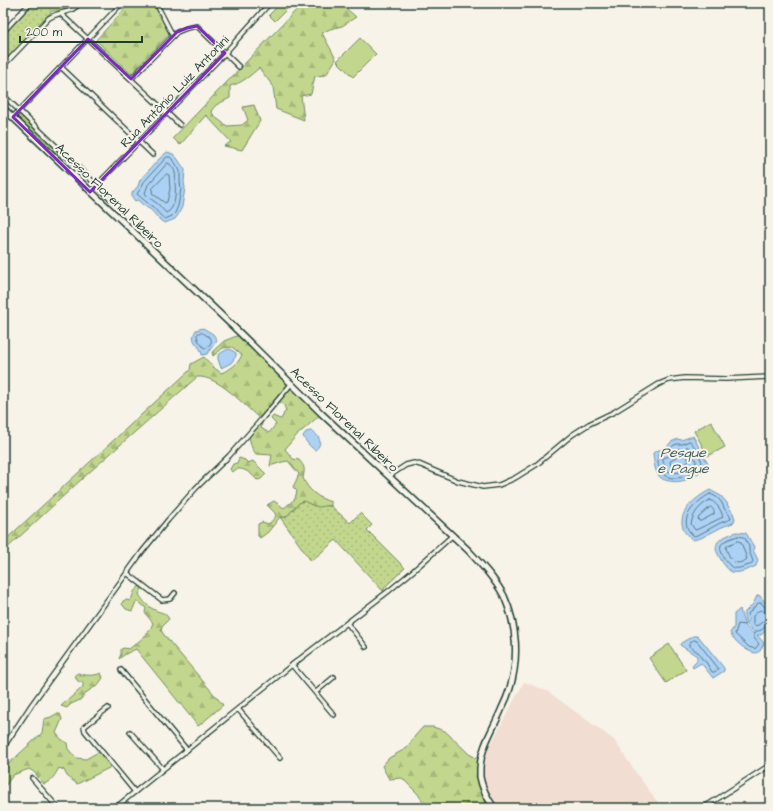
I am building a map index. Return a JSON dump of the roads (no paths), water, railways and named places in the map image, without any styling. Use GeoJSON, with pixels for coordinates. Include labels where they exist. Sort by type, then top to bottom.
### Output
{"type":"FeatureCollection","features":[{"type":"Feature","properties":{"kind":"street"},"geometry":{"type":"LineString","coordinates":[[3,32],[30,3]]}},
{"type":"Feature","properties":{"kind":"street"},"geometry":{"type":"LineString","coordinates":[[3,66],[49,18],[72,10],[80,3]]}},
{"type":"Feature","properties":{"kind":"street"},"geometry":{"type":"LineString","coordinates":[[13,117],[122,3]]}},
{"type":"Feature","properties":{"kind":"street"},"geometry":{"type":"LineString","coordinates":[[156,3],[173,36]]}},
{"type":"Feature","properties":{"kind":"street","name":"Rua Antônio Luiz Antonini"},"geometry":{"type":"LineString","coordinates":[[90,192],[225,53],[270,3]]}},
{"type":"Feature","properties":{"kind":"street"},"geometry":{"type":"LineString","coordinates":[[61,14],[180,125]]}},
{"type":"Feature","properties":{"kind":"street"},"geometry":{"type":"LineString","coordinates":[[131,79],[177,32],[197,26],[239,67]]}},
{"type":"Feature","properties":{"kind":"street"},"geometry":{"type":"LineString","coordinates":[[61,67],[153,155]]}},
{"type":"Feature","properties":{"kind":"street","name":"Acesso Florenal Ribeiro"},"geometry":{"type":"LineString","coordinates":[[3,95],[111,199]]}},
{"type":"Feature","properties":{"kind":"street","name":"Acesso Florenal Ribeiro"},"geometry":{"type":"LineString","coordinates":[[3,108],[239,332],[322,414],[453,535],[490,575],[503,594],[513,623],[516,640],[515,667],[510,688],[489,734],[481,758],[480,777],[487,797],[494,808]]}},
{"type":"Feature","properties":{"kind":"street"},"geometry":{"type":"LineString","coordinates":[[389,476],[406,465],[414,463],[458,481],[483,487],[499,485],[515,478],[536,465],[572,435],[589,424],[614,412],[659,384],[669,380],[685,378],[726,379],[770,377]]}},
{"type":"Feature","properties":{"kind":"street"},"geometry":{"type":"LineString","coordinates":[[3,748],[32,704],[142,552],[196,488],[243,441],[292,383]]}},
{"type":"Feature","properties":{"kind":"street"},"geometry":{"type":"LineString","coordinates":[[115,808],[292,665],[413,571],[453,535]]}},
{"type":"Feature","properties":{"kind":"street"},"geometry":{"type":"LineString","coordinates":[[127,573],[162,600],[170,599],[175,593]]}},
{"type":"Feature","properties":{"kind":"street"},"geometry":{"type":"LineString","coordinates":[[347,623],[366,647]]}},
{"type":"Feature","properties":{"kind":"street"},"geometry":{"type":"LineString","coordinates":[[292,665],[334,715]]}},
{"type":"Feature","properties":{"kind":"street"},"geometry":{"type":"LineString","coordinates":[[121,670],[187,750]]}},
{"type":"Feature","properties":{"kind":"street"},"geometry":{"type":"LineString","coordinates":[[316,692],[334,677]]}},
{"type":"Feature","properties":{"kind":"street"},"geometry":{"type":"LineString","coordinates":[[108,708],[84,728],[135,792]]}},
{"type":"Feature","properties":{"kind":"street"},"geometry":{"type":"LineString","coordinates":[[238,710],[280,758]]}},
{"type":"Feature","properties":{"kind":"street"},"geometry":{"type":"LineString","coordinates":[[130,732],[163,769]]}},
{"type":"Feature","properties":{"kind":"street"},"geometry":{"type":"LineString","coordinates":[[703,808],[770,765]]}},
{"type":"Feature","properties":{"kind":"street"},"geometry":{"type":"LineString","coordinates":[[32,778],[58,808]]}},
{"type":"Feature","properties":{"kind":"water"},"geometry":{"type":"Polygon","coordinates":[[[167,152],[173,154],[177,158],[185,170],[185,188],[182,207],[178,215],[175,219],[165,223],[138,200],[135,201],[132,197],[132,193],[138,186],[140,180],[167,152]]]}},
{"type":"Feature","properties":{"kind":"water"},"geometry":{"type":"Polygon","coordinates":[[[203,328],[213,334],[217,340],[207,354],[202,355],[200,348],[193,338],[196,330],[203,328]]]}},
{"type":"Feature","properties":{"kind":"water"},"geometry":{"type":"Polygon","coordinates":[[[230,349],[236,353],[236,356],[231,363],[221,368],[218,355],[230,349]]]}},
{"type":"Feature","properties":{"kind":"water"},"geometry":{"type":"Polygon","coordinates":[[[311,431],[316,434],[320,442],[318,448],[315,450],[308,444],[303,436],[306,432],[311,431]]]}},
{"type":"Feature","properties":{"kind":"water","name":"Pesque e Pague"},"geometry":{"type":"Polygon","coordinates":[[[693,436],[708,464],[700,472],[685,480],[675,482],[661,478],[655,469],[653,453],[666,448],[671,442],[678,439],[681,440],[693,436]]]}},
{"type":"Feature","properties":{"kind":"water"},"geometry":{"type":"Polygon","coordinates":[[[710,490],[721,496],[727,503],[735,519],[733,523],[701,538],[693,540],[684,530],[682,522],[683,516],[695,500],[710,490]]]}},
{"type":"Feature","properties":{"kind":"water"},"geometry":{"type":"Polygon","coordinates":[[[737,532],[746,533],[754,547],[753,550],[758,560],[756,566],[744,571],[732,572],[720,558],[716,549],[717,543],[721,539],[737,532]]]}},
{"type":"Feature","properties":{"kind":"water"},"geometry":{"type":"Polygon","coordinates":[[[759,595],[770,606],[770,626],[761,635],[757,635],[764,643],[760,651],[756,653],[749,651],[742,646],[730,633],[734,627],[734,614],[740,609],[746,626],[750,631],[754,634],[755,633],[745,622],[744,613],[759,595]]]}},
{"type":"Feature","properties":{"kind":"water"},"geometry":{"type":"Polygon","coordinates":[[[693,636],[699,637],[724,668],[724,671],[713,678],[701,663],[693,668],[692,665],[697,660],[697,656],[680,645],[693,636]]]}}]}
